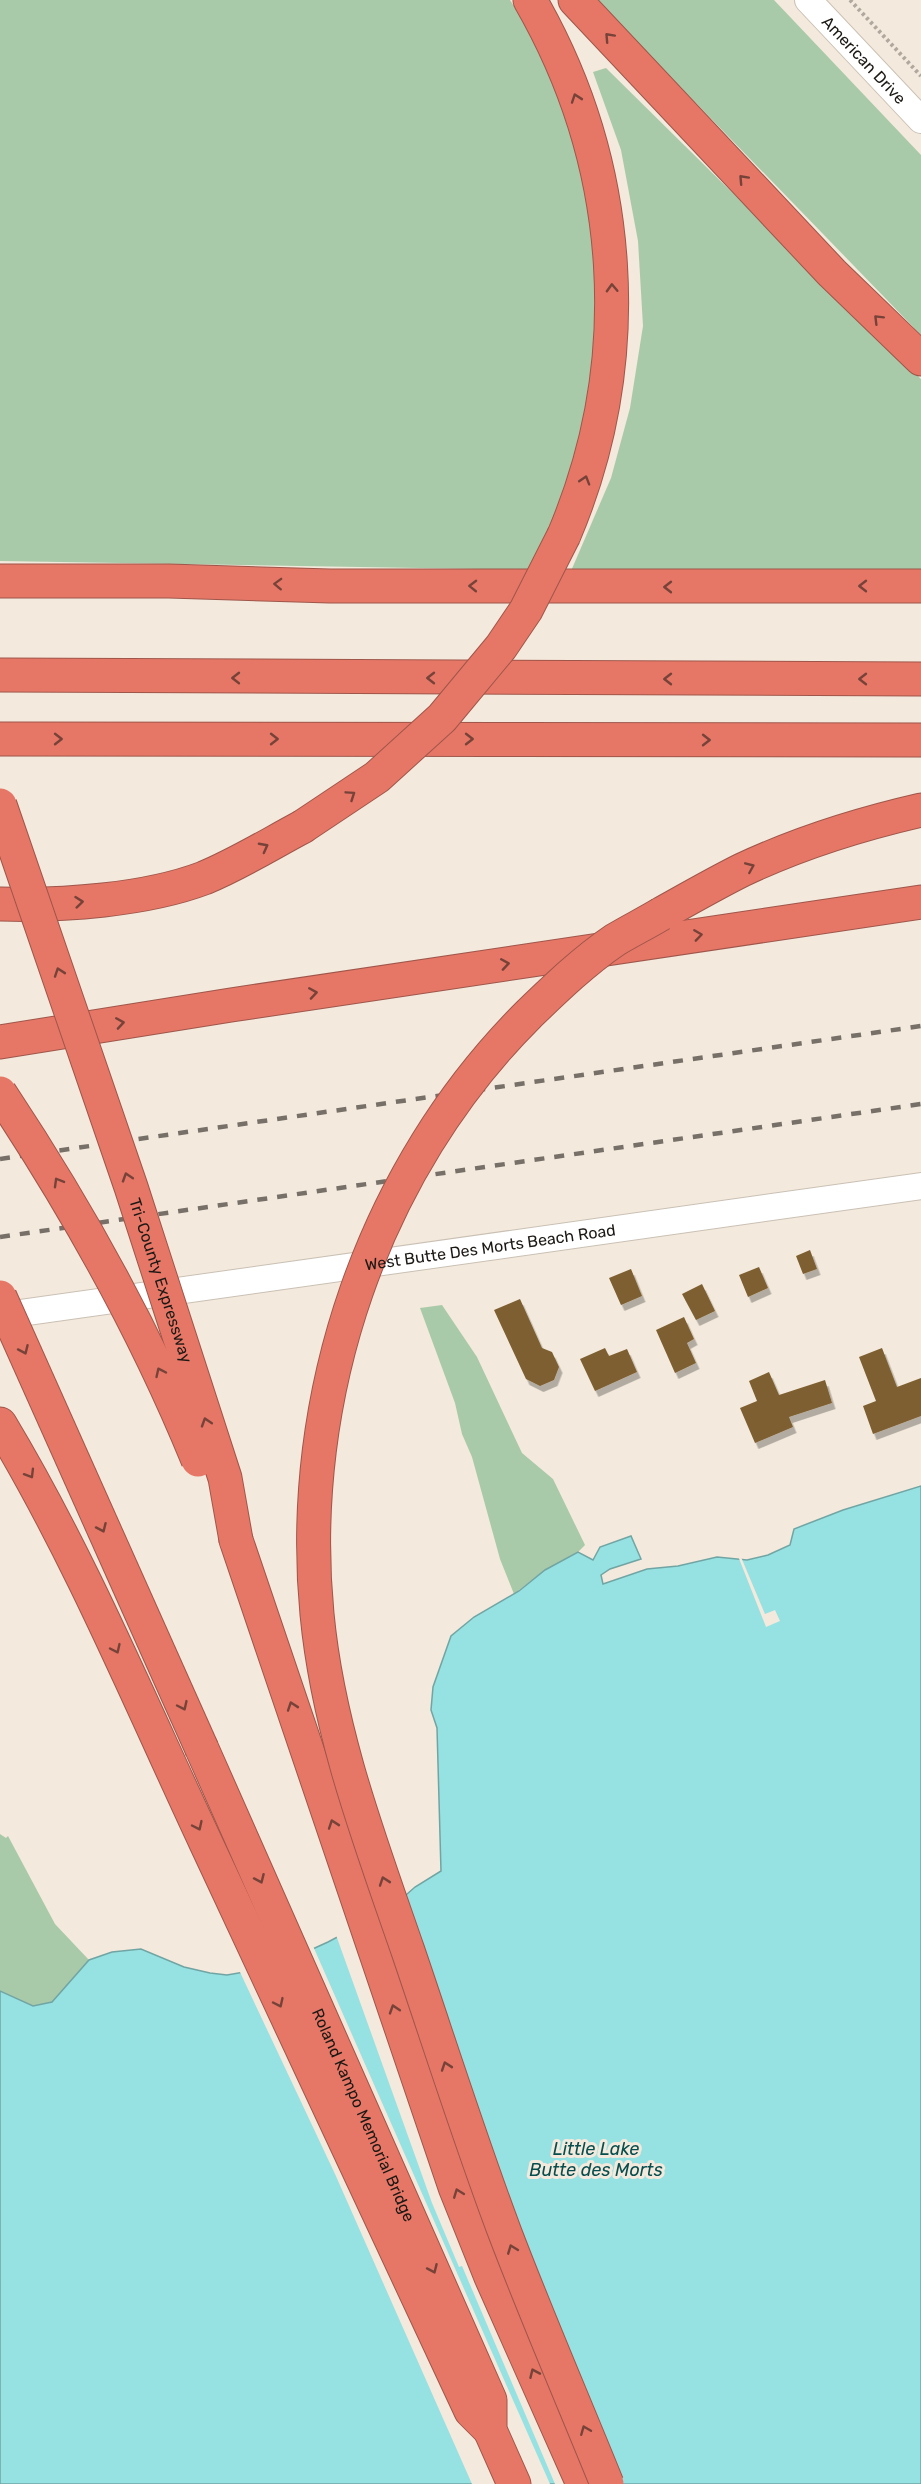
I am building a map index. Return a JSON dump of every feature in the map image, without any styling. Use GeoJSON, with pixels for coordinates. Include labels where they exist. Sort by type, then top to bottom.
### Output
{"type":"FeatureCollection","features":[{"type":"Feature","properties":{"kind":"highway"},"geometry":{"type":"LineString","coordinates":[[0,904],[55,904],[91,901],[203,878],[302,827],[377,777],[408,751],[449,711],[501,647],[526,610],[564,535],[580,497],[603,412],[612,325],[612,284],[600,177],[591,142],[559,54],[530,0]]}},
{"type":"Feature","properties":{"kind":"highway"},"geometry":{"type":"LineString","coordinates":[[575,0],[832,273],[921,359]]}},
{"type":"Feature","properties":{"kind":"highway"},"geometry":{"type":"LineString","coordinates":[[0,581],[330,586],[921,586]]}},
{"type":"Feature","properties":{"kind":"highway"},"geometry":{"type":"LineString","coordinates":[[0,675],[921,679]]}},
{"type":"Feature","properties":{"kind":"highway"},"geometry":{"type":"LineString","coordinates":[[0,739],[921,740]]}},
{"type":"Feature","properties":{"kind":"highway","name":"Tri-County Expressway"},"geometry":{"type":"LineString","coordinates":[[0,805],[109,1122],[221,1468],[236,1540],[455,2187],[491,2277],[583,2484]]}},
{"type":"Feature","properties":{"kind":"highway"},"geometry":{"type":"LineString","coordinates":[[607,2484],[504,2229],[362,1816],[340,1743],[326,1680],[317,1613],[314,1532],[324,1412],[334,1368],[362,1274],[386,1218],[451,1107],[514,1030],[577,970],[614,941],[742,870],[841,831],[921,810]]}},
{"type":"Feature","properties":{"kind":"highway"},"geometry":{"type":"LineString","coordinates":[[0,1042],[921,902]]}},
{"type":"Feature","properties":{"kind":"highway"},"geometry":{"type":"LineString","coordinates":[[0,1093],[52,1171],[140,1330],[179,1413],[212,1494],[236,1540]]}},
{"type":"Feature","properties":{"kind":"highway","name":"Roland Kampo Memorial Bridge"},"geometry":{"type":"LineString","coordinates":[[0,1297],[490,2400],[490,2430],[514,2484]]}},
{"type":"Feature","properties":{"kind":"highway"},"geometry":{"type":"LineString","coordinates":[[0,1424],[34,1481],[84,1581],[325,2103],[471,2411],[490,2430]]}},
{"type":"Feature","properties":{"kind":"street","name":"American Drive"},"geometry":{"type":"LineString","coordinates":[[808,0],[921,120]]}},
{"type":"Feature","properties":{"kind":"street","name":"West Butte Des Morts Beach Road"},"geometry":{"type":"LineString","coordinates":[[0,1316],[921,1186]]}},
{"type":"Feature","properties":{"kind":"path"},"geometry":{"type":"LineString","coordinates":[[850,0],[921,76]]}},
{"type":"Feature","properties":{"kind":"green space"},"geometry":{"type":"Polygon","coordinates":[[[0,0],[510,0],[531,32],[570,113],[590,198],[597,290],[593,390],[566,492],[536,570],[0,561],[0,0]]]}},
{"type":"Feature","properties":{"kind":"green space"},"geometry":{"type":"Polygon","coordinates":[[[596,0],[774,0],[921,155],[921,335],[596,0]]]}},
{"type":"Feature","properties":{"kind":"green space"},"geometry":{"type":"Polygon","coordinates":[[[606,68],[921,379],[921,570],[571,571],[611,478],[630,408],[643,326],[638,241],[621,150],[593,72],[606,68]]]}},
{"type":"Feature","properties":{"kind":"green space"},"geometry":{"type":"Polygon","coordinates":[[[442,1305],[477,1357],[522,1453],[553,1479],[585,1545],[578,1552],[545,1570],[514,1594],[500,1559],[472,1457],[462,1434],[455,1403],[420,1308],[442,1305]]]}},
{"type":"Feature","properties":{"kind":"green space"},"geometry":{"type":"Polygon","coordinates":[[[0,1834],[6,1838],[8,1836],[55,1924],[89,1960],[52,2002],[33,2006],[0,1991],[0,1834]]]}},
{"type":"Feature","properties":{"kind":"water","name":"Little Lake Butte des Morts"},"geometry":{"type":"Polygon","coordinates":[[[921,1486],[921,2484],[0,2484],[0,1991],[33,2006],[52,2002],[89,1960],[112,1952],[141,1949],[184,1967],[210,1973],[227,1975],[273,1967],[328,1942],[389,1910],[415,1887],[441,1871],[437,1728],[431,1710],[433,1687],[451,1636],[474,1617],[519,1591],[545,1570],[578,1552],[593,1560],[600,1547],[631,1536],[641,1559],[610,1569],[601,1575],[603,1584],[647,1569],[678,1566],[717,1557],[747,1560],[768,1555],[790,1545],[794,1529],[843,1510],[921,1486]]]}},
{"type":"Feature","properties":{"kind":"pier"},"geometry":{"type":"Polygon","coordinates":[[[738,1556],[741,1557],[765,1614],[775,1610],[780,1621],[766,1627],[738,1556]]]}},
{"type":"Feature","properties":{"kind":"pier"},"geometry":{"type":"Polygon","coordinates":[[[387,1907],[481,2123],[617,2484],[555,2484],[462,2266],[459,2267],[432,2203],[336,1935],[387,1907]]]}},
{"type":"Feature","properties":{"kind":"pier"},"geometry":{"type":"Polygon","coordinates":[[[313,1946],[550,2484],[472,2484],[335,2174],[239,1970],[272,1964],[313,1946]]]}},
{"type":"Feature","properties":{"kind":"building"},"geometry":{"type":"Polygon","coordinates":[[[810,1250],[817,1269],[803,1274],[796,1256],[810,1250]]]}},
{"type":"Feature","properties":{"kind":"building"},"geometry":{"type":"Polygon","coordinates":[[[759,1267],[768,1288],[748,1297],[739,1275],[759,1267]]]}},
{"type":"Feature","properties":{"kind":"building"},"geometry":{"type":"Polygon","coordinates":[[[631,1269],[642,1296],[621,1305],[609,1278],[631,1269]]]}},
{"type":"Feature","properties":{"kind":"building"},"geometry":{"type":"Polygon","coordinates":[[[702,1284],[715,1311],[696,1320],[682,1294],[702,1284]]]}},
{"type":"Feature","properties":{"kind":"building"},"geometry":{"type":"Polygon","coordinates":[[[520,1299],[542,1348],[552,1352],[559,1367],[554,1380],[540,1386],[526,1379],[494,1310],[520,1299]]]}},
{"type":"Feature","properties":{"kind":"building"},"geometry":{"type":"Polygon","coordinates":[[[684,1317],[694,1339],[687,1343],[696,1363],[675,1373],[656,1330],[684,1317]]]}},
{"type":"Feature","properties":{"kind":"building"},"geometry":{"type":"Polygon","coordinates":[[[605,1348],[609,1356],[627,1349],[637,1372],[595,1391],[580,1359],[605,1348]]]}},
{"type":"Feature","properties":{"kind":"building"},"geometry":{"type":"Polygon","coordinates":[[[882,1348],[897,1387],[921,1378],[921,1416],[873,1434],[863,1406],[876,1401],[859,1357],[882,1348]]]}},
{"type":"Feature","properties":{"kind":"building"},"geometry":{"type":"Polygon","coordinates":[[[769,1372],[779,1395],[825,1380],[832,1403],[789,1417],[793,1427],[755,1443],[740,1408],[757,1401],[749,1381],[769,1372]]]}},
{"type":"Feature","properties":{"kind":"railway"},"geometry":{"type":"LineString","coordinates":[[0,1159],[921,1026]]}},
{"type":"Feature","properties":{"kind":"railway"},"geometry":{"type":"LineString","coordinates":[[0,1237],[921,1104]]}}]}
